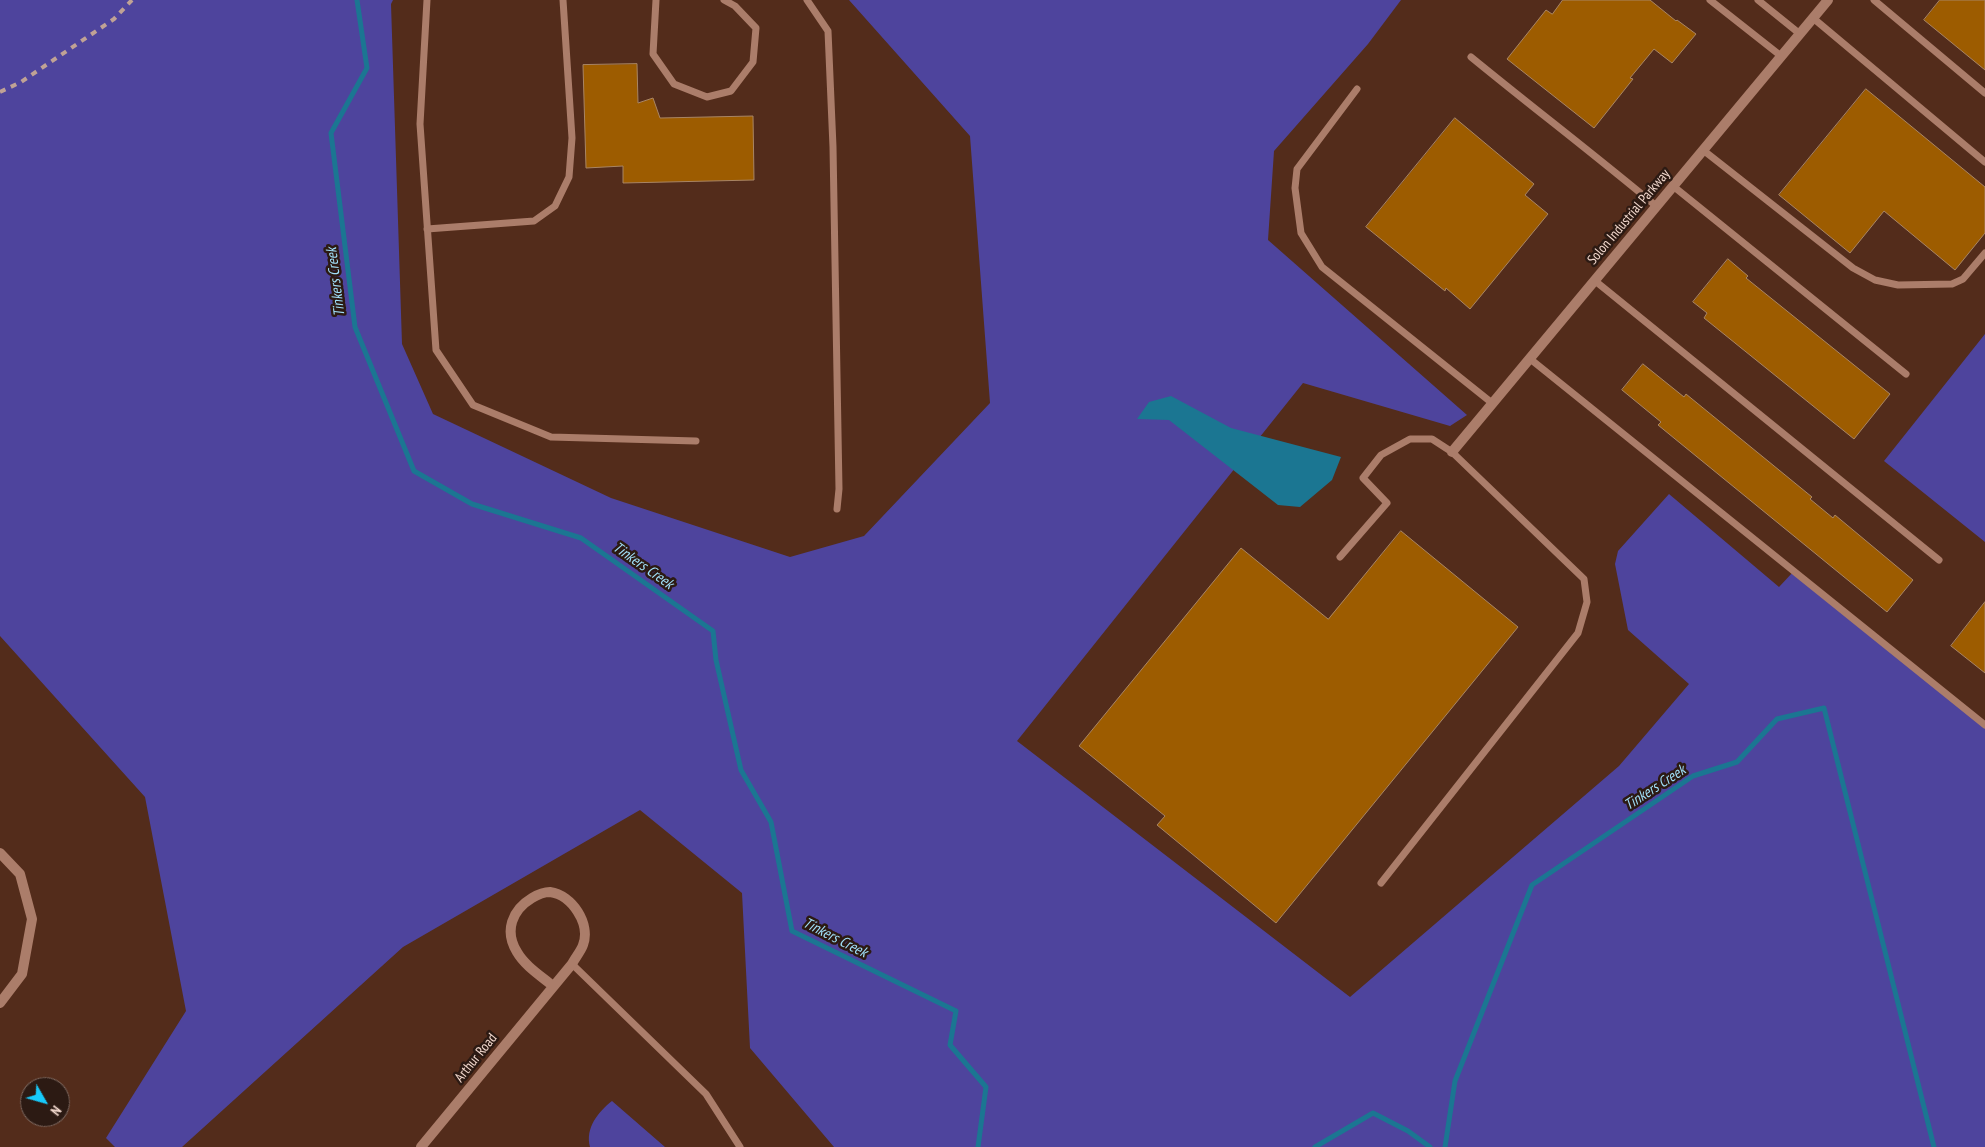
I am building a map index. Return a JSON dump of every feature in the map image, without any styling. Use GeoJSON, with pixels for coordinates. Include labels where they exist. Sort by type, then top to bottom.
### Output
{"type":"FeatureCollection","features":[{"type":"Feature","properties":{"kind":"street","name":"Solon Industrial Parkway"},"geometry":{"type":"LineString","coordinates":[[1452,452],[1828,0]]}},
{"type":"Feature","properties":{"kind":"street"},"geometry":{"type":"LineString","coordinates":[[0,853],[20,874],[32,919],[22,974],[0,1004]]}},
{"type":"Feature","properties":{"kind":"street","name":"Arthur Road"},"geometry":{"type":"LineString","coordinates":[[421,1147],[572,964],[584,944],[584,930],[580,916],[565,897],[550,892],[536,895],[524,903],[514,914],[510,930],[512,942],[517,953],[553,986]]}},
{"type":"Feature","properties":{"kind":"lane"},"geometry":{"type":"LineString","coordinates":[[427,0],[420,124],[436,350],[473,405],[551,437],[696,441]]}},
{"type":"Feature","properties":{"kind":"lane"},"geometry":{"type":"LineString","coordinates":[[427,229],[534,221],[555,206],[570,177],[572,138],[563,0]]}},
{"type":"Feature","properties":{"kind":"lane"},"geometry":{"type":"LineString","coordinates":[[656,0],[653,54],[674,84],[707,98],[731,91],[753,62],[756,28],[734,6],[724,0]]}},
{"type":"Feature","properties":{"kind":"lane"},"geometry":{"type":"LineString","coordinates":[[808,0],[828,31],[833,147],[838,489],[836,509]]}},
{"type":"Feature","properties":{"kind":"lane"},"geometry":{"type":"LineString","coordinates":[[1710,0],[1781,56]]}},
{"type":"Feature","properties":{"kind":"lane"},"geometry":{"type":"LineString","coordinates":[[1758,0],[1800,34]]}},
{"type":"Feature","properties":{"kind":"lane"},"geometry":{"type":"LineString","coordinates":[[1874,0],[1985,93]]}},
{"type":"Feature","properties":{"kind":"lane"},"geometry":{"type":"LineString","coordinates":[[1813,18],[1985,162]]}},
{"type":"Feature","properties":{"kind":"lane"},"geometry":{"type":"LineString","coordinates":[[1471,57],[1532,107],[1590,150],[1656,206]]}},
{"type":"Feature","properties":{"kind":"lane"},"geometry":{"type":"LineString","coordinates":[[1357,89],[1298,169],[1295,188],[1301,233],[1322,266],[1492,403]]}},
{"type":"Feature","properties":{"kind":"lane"},"geometry":{"type":"LineString","coordinates":[[1703,150],[1853,268],[1875,280],[1898,285],[1952,284],[1963,279],[1985,253]]}},
{"type":"Feature","properties":{"kind":"lane"},"geometry":{"type":"LineString","coordinates":[[1673,186],[1906,374]]}},
{"type":"Feature","properties":{"kind":"lane"},"geometry":{"type":"LineString","coordinates":[[1594,280],[1939,560]]}},
{"type":"Feature","properties":{"kind":"lane"},"geometry":{"type":"LineString","coordinates":[[1529,358],[1985,725]]}},
{"type":"Feature","properties":{"kind":"lane"},"geometry":{"type":"LineString","coordinates":[[1340,557],[1388,503],[1363,478],[1381,455],[1410,439],[1432,439],[1452,452],[1584,579],[1586,602],[1578,633],[1381,883]]}},
{"type":"Feature","properties":{"kind":"lane"},"geometry":{"type":"LineString","coordinates":[[572,964],[706,1094],[740,1147]]}},
{"type":"Feature","properties":{"kind":"shaded area"},"geometry":{"type":"Polygon","coordinates":[[[0,0],[393,0],[391,4],[402,344],[433,414],[611,498],[790,557],[864,536],[990,403],[970,136],[849,0],[1401,0],[1368,44],[1274,151],[1268,240],[1467,415],[1450,426],[1303,383],[1017,741],[1350,997],[1619,766],[1689,684],[1628,630],[1615,564],[1618,551],[1669,494],[1779,587],[1794,571],[1985,725],[1985,1147],[834,1147],[750,1048],[742,893],[640,810],[403,947],[182,1147],[115,1147],[106,1138],[186,1011],[145,797],[0,636],[0,0]]]}},
{"type":"Feature","properties":{"kind":"shaded area"},"geometry":{"type":"Polygon","coordinates":[[[1985,334],[1985,542],[1884,461],[1985,334]]]}},
{"type":"Feature","properties":{"kind":"shaded area"},"geometry":{"type":"Polygon","coordinates":[[[612,1101],[665,1147],[590,1147],[589,1133],[591,1127],[602,1110],[612,1101]]]}},
{"type":"Feature","properties":{"kind":"water"},"geometry":{"type":"Polygon","coordinates":[[[1171,396],[1231,428],[1341,457],[1332,480],[1300,507],[1278,505],[1169,420],[1137,419],[1149,402],[1171,396]]]}},
{"type":"Feature","properties":{"kind":"building"},"geometry":{"type":"Polygon","coordinates":[[[1563,0],[1650,0],[1696,34],[1672,63],[1654,49],[1630,78],[1633,79],[1594,128],[1507,59],[1546,10],[1552,14],[1563,0]]]}},
{"type":"Feature","properties":{"kind":"building"},"geometry":{"type":"Polygon","coordinates":[[[1940,0],[1985,0],[1985,70],[1924,20],[1940,0]]]}},
{"type":"Feature","properties":{"kind":"building"},"geometry":{"type":"Polygon","coordinates":[[[637,64],[638,103],[653,98],[660,118],[753,116],[754,180],[623,183],[623,166],[586,168],[583,65],[637,64]]]}},
{"type":"Feature","properties":{"kind":"building"},"geometry":{"type":"Polygon","coordinates":[[[1866,89],[1985,187],[1985,233],[1955,270],[1884,211],[1850,253],[1779,195],[1866,89]]]}},
{"type":"Feature","properties":{"kind":"building"},"geometry":{"type":"Polygon","coordinates":[[[1455,118],[1534,184],[1525,195],[1548,214],[1470,309],[1446,288],[1445,291],[1366,227],[1455,118]]]}},
{"type":"Feature","properties":{"kind":"building"},"geometry":{"type":"Polygon","coordinates":[[[1728,259],[1748,276],[1746,278],[1890,394],[1854,439],[1704,318],[1707,313],[1693,302],[1728,259]]]}},
{"type":"Feature","properties":{"kind":"building"},"geometry":{"type":"Polygon","coordinates":[[[1643,364],[1684,397],[1686,394],[1812,497],[1810,499],[1833,518],[1835,515],[1913,580],[1887,612],[1658,425],[1661,422],[1622,390],[1643,364]]]}},
{"type":"Feature","properties":{"kind":"building"},"geometry":{"type":"Polygon","coordinates":[[[1401,531],[1518,627],[1276,923],[1157,825],[1165,816],[1079,746],[1241,548],[1328,619],[1401,531]]]}},
{"type":"Feature","properties":{"kind":"building"},"geometry":{"type":"Polygon","coordinates":[[[1985,602],[1985,673],[1951,646],[1985,602]]]}},
{"type":"Feature","properties":{"kind":"waterway","name":"Tinkers Creek"},"geometry":{"type":"LineString","coordinates":[[357,0],[367,68],[331,133],[355,327],[414,471],[472,504],[581,538],[713,631],[716,660],[741,770],[771,822],[792,931],[956,1011],[950,1045],[986,1087],[978,1147]]}},
{"type":"Feature","properties":{"kind":"waterway","name":"Tinkers Creek"},"geometry":{"type":"LineString","coordinates":[[1445,1147],[1455,1081],[1532,885],[1693,776],[1737,762],[1777,719],[1824,708],[1934,1147]]}},
{"type":"Feature","properties":{"kind":"waterway","name":"Tinkers Creek"},"geometry":{"type":"LineString","coordinates":[[1315,1147],[1373,1113],[1408,1131],[1430,1147]]}},
{"type":"Feature","properties":{"kind":"railway"},"geometry":{"type":"LineString","coordinates":[[0,92],[21,82],[114,19],[132,0]]}}]}
